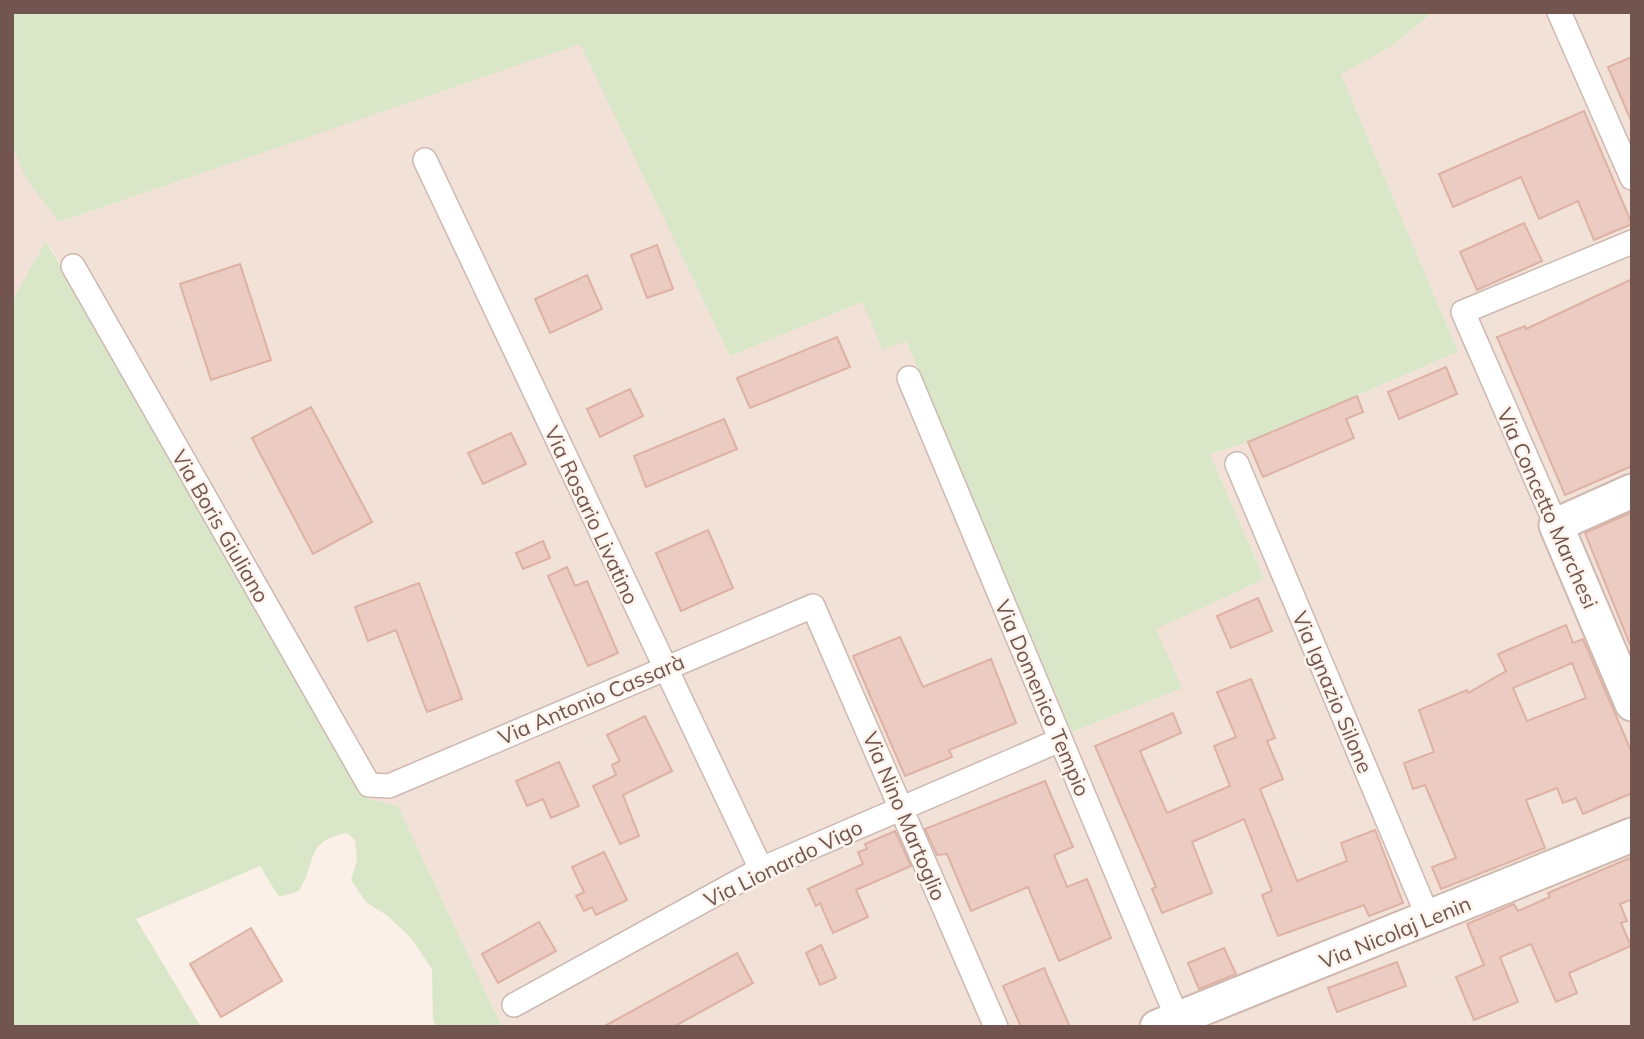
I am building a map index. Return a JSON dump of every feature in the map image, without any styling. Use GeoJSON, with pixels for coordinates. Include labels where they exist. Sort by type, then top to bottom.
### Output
{"type":"FeatureCollection","features":[{"type":"Feature","properties":{"kind":"main road"},"geometry":{"type":"LineString","coordinates":[[1556,525],[1632,491]]}},
{"type":"Feature","properties":{"kind":"main road","name":"Via Concetto Marchesi"},"geometry":{"type":"LineString","coordinates":[[1556,525],[1632,704]]}},
{"type":"Feature","properties":{"kind":"main road","name":"Via Nicolaj Lenin"},"geometry":{"type":"LineString","coordinates":[[1172,1024],[1632,835]]}},
{"type":"Feature","properties":{"kind":"street"},"geometry":{"type":"LineString","coordinates":[[1559,12],[1632,178]]}},
{"type":"Feature","properties":{"kind":"street","name":"Via Rosario Livatino"},"geometry":{"type":"LineString","coordinates":[[425,160],[761,869]]}},
{"type":"Feature","properties":{"kind":"street","name":"Via Concetto Marchesi"},"geometry":{"type":"LineString","coordinates":[[1556,525],[1463,312],[1632,242]]}},
{"type":"Feature","properties":{"kind":"street","name":"Via Boris Giuliano"},"geometry":{"type":"LineString","coordinates":[[73,266],[369,785]]}},
{"type":"Feature","properties":{"kind":"street","name":"Via Domenico Tempio"},"geometry":{"type":"LineString","coordinates":[[909,378],[1060,740],[1172,1024]]}},
{"type":"Feature","properties":{"kind":"street","name":"Via Ignazio Silone"},"geometry":{"type":"LineString","coordinates":[[1237,464],[1429,919]]}},
{"type":"Feature","properties":{"kind":"street","name":"Via Antonio Cassarà"},"geometry":{"type":"LineString","coordinates":[[369,785],[389,786],[813,606]]}},
{"type":"Feature","properties":{"kind":"street","name":"Via Nino Martoglio"},"geometry":{"type":"LineString","coordinates":[[813,606],[996,1027]]}},
{"type":"Feature","properties":{"kind":"street","name":"Via Lionardo Vigo"},"geometry":{"type":"LineString","coordinates":[[514,1005],[761,869],[1060,740]]}},
{"type":"Feature","properties":{"kind":"shaded area"},"geometry":{"type":"Polygon","coordinates":[[[1433,12],[1632,12],[1632,1027],[502,1027],[398,806],[369,799],[47,241],[12,301],[12,146],[25,177],[60,222],[580,43],[730,356],[862,302],[906,341],[1072,732],[1181,688],[1155,629],[1264,579],[1210,454],[1248,442],[1458,352],[1341,74],[1389,48],[1433,12]]]}},
{"type":"Feature","properties":{"kind":"green space"},"geometry":{"type":"Polygon","coordinates":[[[12,12],[1433,12],[1389,48],[1341,74],[1458,352],[1248,442],[1210,454],[1264,579],[1156,629],[1182,688],[1072,732],[906,341],[883,350],[862,302],[730,356],[580,44],[59,222],[25,177],[12,146],[12,12]]]}},
{"type":"Feature","properties":{"kind":"green space"},"geometry":{"type":"Polygon","coordinates":[[[46,241],[369,799],[398,806],[502,1027],[436,1027],[433,1020],[432,969],[411,938],[388,916],[366,902],[351,880],[357,860],[355,840],[347,833],[334,836],[318,846],[299,891],[279,897],[260,866],[136,919],[201,1027],[12,1027],[12,301],[46,241]]]}},
{"type":"Feature","properties":{"kind":"building"},"geometry":{"type":"Polygon","coordinates":[[[1632,57],[1632,123],[1608,67],[1632,57]]]}},
{"type":"Feature","properties":{"kind":"building"},"geometry":{"type":"Polygon","coordinates":[[[1584,111],[1632,224],[1594,240],[1578,201],[1539,219],[1521,177],[1453,207],[1439,174],[1584,111]]]}},
{"type":"Feature","properties":{"kind":"building"},"geometry":{"type":"Polygon","coordinates":[[[1524,223],[1542,261],[1477,290],[1460,252],[1524,223]]]}},
{"type":"Feature","properties":{"kind":"building"},"geometry":{"type":"Polygon","coordinates":[[[657,245],[673,289],[647,298],[631,255],[657,245]]]}},
{"type":"Feature","properties":{"kind":"building"},"geometry":{"type":"Polygon","coordinates":[[[240,264],[271,360],[211,380],[180,284],[240,264]]]}},
{"type":"Feature","properties":{"kind":"building"},"geometry":{"type":"Polygon","coordinates":[[[587,275],[602,309],[550,333],[535,299],[587,275]]]}},
{"type":"Feature","properties":{"kind":"building"},"geometry":{"type":"Polygon","coordinates":[[[1632,279],[1632,466],[1565,495],[1497,337],[1525,326],[1526,329],[1632,279]]]}},
{"type":"Feature","properties":{"kind":"building"},"geometry":{"type":"Polygon","coordinates":[[[837,337],[850,367],[750,408],[737,378],[837,337]]]}},
{"type":"Feature","properties":{"kind":"building"},"geometry":{"type":"Polygon","coordinates":[[[1446,367],[1457,394],[1399,419],[1388,392],[1446,367]]]}},
{"type":"Feature","properties":{"kind":"building"},"geometry":{"type":"Polygon","coordinates":[[[630,389],[643,416],[600,437],[587,409],[630,389]]]}},
{"type":"Feature","properties":{"kind":"building"},"geometry":{"type":"Polygon","coordinates":[[[1357,396],[1363,412],[1346,419],[1354,438],[1263,477],[1248,442],[1357,396]]]}},
{"type":"Feature","properties":{"kind":"building"},"geometry":{"type":"Polygon","coordinates":[[[311,407],[372,522],[313,554],[252,438],[311,407]]]}},
{"type":"Feature","properties":{"kind":"building"},"geometry":{"type":"Polygon","coordinates":[[[724,419],[737,449],[646,487],[634,456],[724,419]]]}},
{"type":"Feature","properties":{"kind":"building"},"geometry":{"type":"Polygon","coordinates":[[[511,433],[526,464],[483,484],[468,453],[511,433]]]}},
{"type":"Feature","properties":{"kind":"building"},"geometry":{"type":"Polygon","coordinates":[[[1632,512],[1632,647],[1631,647],[1585,533],[1632,512]]]}},
{"type":"Feature","properties":{"kind":"building"},"geometry":{"type":"Polygon","coordinates":[[[708,530],[733,588],[681,611],[656,553],[708,530]]]}},
{"type":"Feature","properties":{"kind":"building"},"geometry":{"type":"Polygon","coordinates":[[[543,541],[550,558],[523,569],[516,553],[543,541]]]}},
{"type":"Feature","properties":{"kind":"building"},"geometry":{"type":"Polygon","coordinates":[[[567,567],[575,586],[587,581],[618,653],[588,666],[548,576],[567,567]]]}},
{"type":"Feature","properties":{"kind":"building"},"geometry":{"type":"Polygon","coordinates":[[[419,583],[462,699],[427,712],[396,630],[368,641],[355,607],[419,583]]]}},
{"type":"Feature","properties":{"kind":"building"},"geometry":{"type":"Polygon","coordinates":[[[1258,598],[1272,631],[1231,648],[1217,616],[1258,598]]]}},
{"type":"Feature","properties":{"kind":"building"},"geometry":{"type":"Polygon","coordinates":[[[1566,625],[1573,643],[1583,639],[1632,753],[1632,793],[1583,814],[1576,798],[1563,803],[1557,788],[1526,800],[1545,848],[1441,889],[1432,867],[1456,858],[1425,785],[1413,789],[1404,763],[1434,752],[1419,710],[1467,690],[1468,693],[1506,671],[1498,654],[1566,625]],[[1572,663],[1513,688],[1527,721],[1586,698],[1572,663]]]}},
{"type":"Feature","properties":{"kind":"building"},"geometry":{"type":"Polygon","coordinates":[[[900,637],[923,687],[991,659],[1016,723],[949,750],[952,757],[905,776],[853,656],[900,637]]]}},
{"type":"Feature","properties":{"kind":"building"},"geometry":{"type":"Polygon","coordinates":[[[1251,679],[1275,738],[1267,741],[1283,779],[1260,789],[1297,881],[1347,861],[1341,843],[1375,830],[1403,903],[1369,916],[1364,905],[1278,936],[1262,895],[1272,891],[1244,819],[1192,842],[1212,893],[1162,913],[1152,889],[1156,887],[1095,746],[1173,713],[1181,733],[1140,751],[1167,813],[1230,786],[1214,746],[1236,737],[1217,692],[1251,679]]]}},
{"type":"Feature","properties":{"kind":"building"},"geometry":{"type":"Polygon","coordinates":[[[645,716],[672,771],[623,795],[639,836],[620,844],[593,786],[616,775],[612,765],[620,761],[607,735],[645,716]]]}},
{"type":"Feature","properties":{"kind":"building"},"geometry":{"type":"Polygon","coordinates":[[[559,762],[579,806],[551,818],[543,799],[527,806],[516,781],[559,762]]]}},
{"type":"Feature","properties":{"kind":"building"},"geometry":{"type":"Polygon","coordinates":[[[1045,781],[1073,847],[1054,855],[1067,887],[1087,879],[1111,938],[1059,961],[1028,887],[971,911],[947,854],[937,855],[925,829],[1045,781]]]}},
{"type":"Feature","properties":{"kind":"building"},"geometry":{"type":"Polygon","coordinates":[[[895,831],[911,866],[856,890],[868,917],[833,933],[820,903],[816,906],[808,889],[863,864],[858,852],[867,849],[865,844],[895,831]]]}},
{"type":"Feature","properties":{"kind":"building"},"geometry":{"type":"Polygon","coordinates":[[[604,852],[627,900],[596,915],[592,907],[584,911],[576,896],[584,892],[572,867],[604,852]]]}},
{"type":"Feature","properties":{"kind":"building"},"geometry":{"type":"Polygon","coordinates":[[[1632,857],[1632,899],[1620,904],[1627,921],[1621,923],[1631,946],[1569,973],[1577,993],[1556,1002],[1531,944],[1500,957],[1518,1002],[1474,1020],[1456,977],[1484,965],[1467,924],[1514,904],[1518,911],[1550,897],[1548,893],[1632,857]]]}},
{"type":"Feature","properties":{"kind":"building"},"geometry":{"type":"Polygon","coordinates":[[[539,922],[556,951],[498,983],[482,954],[539,922]]]}},
{"type":"Feature","properties":{"kind":"building"},"geometry":{"type":"Polygon","coordinates":[[[251,928],[282,981],[221,1017],[190,964],[251,928]]]}},
{"type":"Feature","properties":{"kind":"building"},"geometry":{"type":"Polygon","coordinates":[[[821,945],[836,978],[820,985],[806,953],[821,945]]]}},
{"type":"Feature","properties":{"kind":"building"},"geometry":{"type":"Polygon","coordinates":[[[1224,948],[1236,974],[1199,989],[1188,963],[1224,948]]]}},
{"type":"Feature","properties":{"kind":"building"},"geometry":{"type":"Polygon","coordinates":[[[737,953],[753,983],[673,1027],[603,1027],[737,953]]]}},
{"type":"Feature","properties":{"kind":"building"},"geometry":{"type":"Polygon","coordinates":[[[1397,962],[1406,986],[1337,1012],[1328,988],[1397,962]]]}},
{"type":"Feature","properties":{"kind":"building"},"geometry":{"type":"Polygon","coordinates":[[[1044,968],[1070,1027],[1021,1027],[1003,986],[1044,968]]]}}]}
